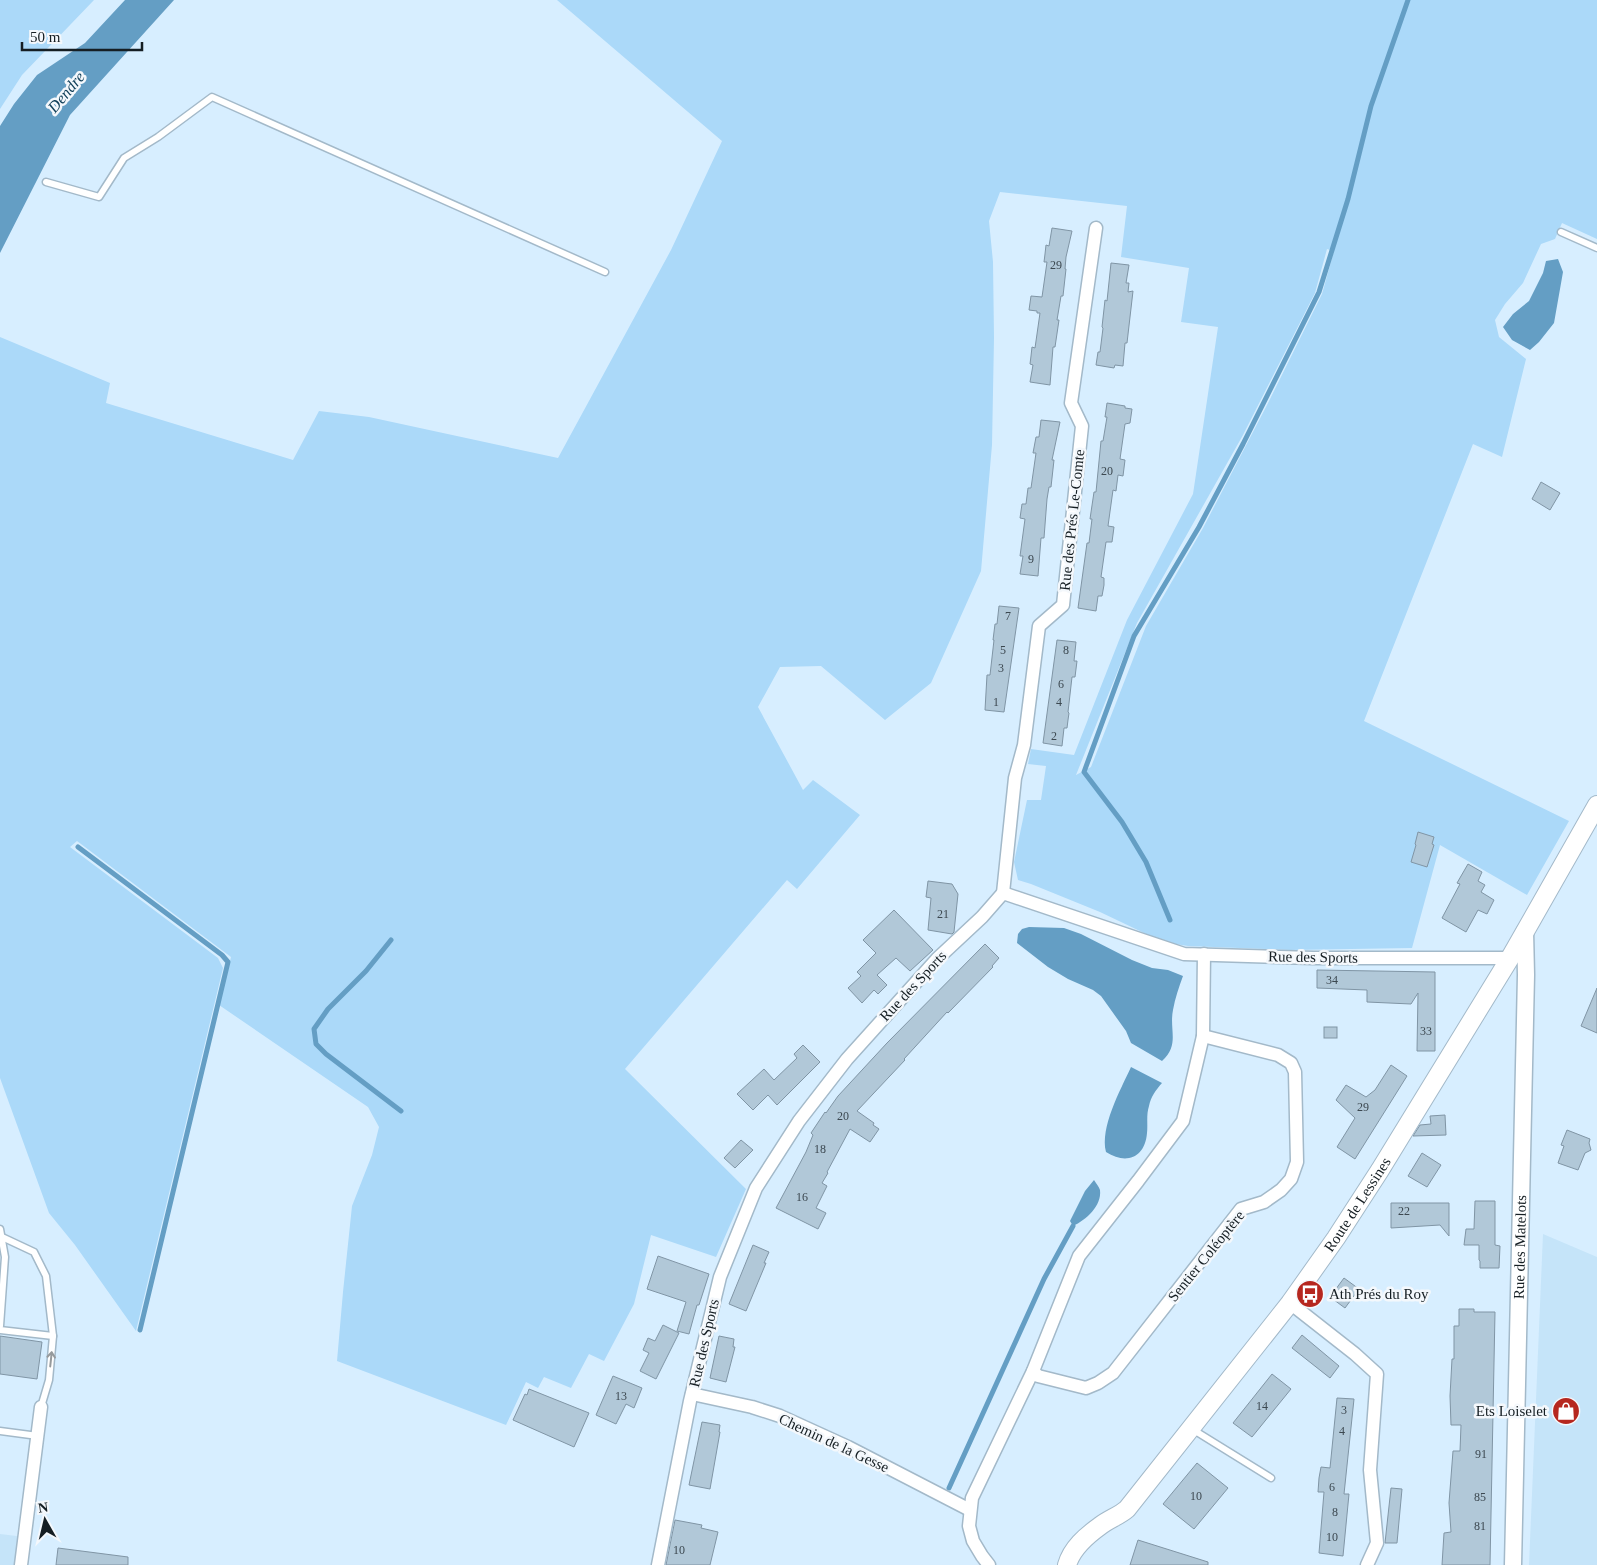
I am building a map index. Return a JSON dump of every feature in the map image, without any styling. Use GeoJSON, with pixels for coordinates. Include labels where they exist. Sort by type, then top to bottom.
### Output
{"type":"FeatureCollection","features":[{"type":"Feature","properties":{"kind":"main road","name":"Route de Lessines"},"geometry":{"type":"LineString","coordinates":[[1067,1565],[1070,1556],[1079,1544],[1101,1525],[1127,1509],[1290,1303],[1336,1238],[1510,958],[1597,806]]}},
{"type":"Feature","properties":{"kind":"street","name":"Rue des Prés Le-Comte"},"geometry":{"type":"LineString","coordinates":[[1003,893],[1014,778],[1024,744],[1039,626],[1063,605],[1082,426],[1071,403],[1096,228]]}},
{"type":"Feature","properties":{"kind":"street","name":"Rue des Sports"},"geometry":{"type":"LineString","coordinates":[[658,1565],[692,1394],[720,1277],[756,1188],[799,1121],[847,1058],[936,959],[982,916],[1003,893],[1184,954],[1313,958],[1510,958]]}},
{"type":"Feature","properties":{"kind":"street","name":"Rue des Matelots"},"geometry":{"type":"LineString","coordinates":[[1513,1565],[1526,975],[1525,931]]}},
{"type":"Feature","properties":{"kind":"street"},"geometry":{"type":"LineString","coordinates":[[989,1565],[973,1540],[969,1526],[972,1498],[1033,1371],[1079,1256],[1183,1121],[1203,1036],[1204,954]]}},
{"type":"Feature","properties":{"kind":"street","name":"Sentier Coléoptère"},"geometry":{"type":"LineString","coordinates":[[1033,1371],[1038,1376],[1086,1388],[1098,1383],[1113,1372],[1242,1209],[1264,1202],[1281,1190],[1291,1179],[1297,1162],[1295,1072],[1291,1063],[1278,1055],[1203,1036]]}},
{"type":"Feature","properties":{"kind":"street"},"geometry":{"type":"LineString","coordinates":[[1290,1303],[1355,1354],[1377,1374],[1370,1470],[1377,1543],[1367,1565]]}},
{"type":"Feature","properties":{"kind":"street","name":"Chemin de la Gesse"},"geometry":{"type":"LineString","coordinates":[[692,1394],[752,1406],[780,1416],[848,1447],[970,1510]]}},
{"type":"Feature","properties":{"kind":"street"},"geometry":{"type":"LineString","coordinates":[[21,1565],[41,1407]]}},
{"type":"Feature","properties":{"kind":"lane"},"geometry":{"type":"LineString","coordinates":[[46,182],[99,196],[124,158],[158,137],[212,97],[605,272]]}},
{"type":"Feature","properties":{"kind":"lane"},"geometry":{"type":"LineString","coordinates":[[1561,232],[1597,248]]}},
{"type":"Feature","properties":{"kind":"lane"},"geometry":{"type":"LineString","coordinates":[[0,1229],[5,1257],[0,1326]]}},
{"type":"Feature","properties":{"kind":"lane"},"geometry":{"type":"LineString","coordinates":[[2,1242],[34,1252],[46,1276],[53,1336],[49,1380],[41,1407]]}},
{"type":"Feature","properties":{"kind":"lane"},"geometry":{"type":"LineString","coordinates":[[0,1330],[53,1336]]}},
{"type":"Feature","properties":{"kind":"lane"},"geometry":{"type":"LineString","coordinates":[[1191,1429],[1271,1478]]}},
{"type":"Feature","properties":{"kind":"lane"},"geometry":{"type":"LineString","coordinates":[[0,1431],[38,1436]]}},
{"type":"Feature","properties":{"kind":"shaded area"},"geometry":{"type":"Polygon","coordinates":[[[0,0],[94,0],[22,75],[0,109],[0,0]]]}},
{"type":"Feature","properties":{"kind":"shaded area"},"geometry":{"type":"Polygon","coordinates":[[[557,0],[1597,0],[1597,239],[1562,223],[1555,239],[1541,244],[1523,283],[1505,304],[1495,320],[1499,337],[1526,359],[1502,457],[1473,444],[1364,721],[1569,821],[1527,895],[1440,845],[1412,948],[1290,950],[1188,946],[1163,942],[1100,912],[1018,880],[1014,862],[1027,800],[1041,800],[1046,766],[1028,764],[1031,749],[1074,755],[1127,620],[1193,494],[1218,327],[1181,322],[1189,268],[1121,257],[1127,206],[1000,192],[989,221],[993,262],[992,445],[981,571],[931,683],[885,720],[821,666],[780,667],[758,707],[803,790],[813,780],[860,815],[797,889],[787,880],[625,1069],[746,1189],[716,1257],[651,1235],[634,1304],[604,1361],[589,1354],[571,1388],[544,1377],[538,1388],[526,1382],[506,1425],[337,1361],[352,1206],[372,1155],[379,1127],[368,1107],[219,1005],[231,957],[77,841],[70,847],[218,958],[223,968],[136,1331],[75,1245],[49,1213],[0,1078],[0,337],[110,383],[106,403],[293,460],[319,411],[369,417],[558,458],[671,250],[722,141],[557,0]],[[1327,249],[1315,293],[1243,435],[1137,623],[1076,775],[1091,767],[1146,626],[1203,528],[1267,405],[1322,294],[1334,251],[1327,249]]]}},
{"type":"Feature","properties":{"kind":"shaded area","name":"Ets Loiselet"},"geometry":{"type":"Polygon","coordinates":[[[1543,1234],[1597,1257],[1597,1565],[1529,1565],[1543,1234]]]}},
{"type":"Feature","properties":{"kind":"shaded area"},"geometry":{"type":"Polygon","coordinates":[[[0,1534],[25,1537],[21,1565],[0,1565],[0,1534]]]}},
{"type":"Feature","properties":{"kind":"water","name":"Dendre"},"geometry":{"type":"Polygon","coordinates":[[[125,0],[174,0],[70,115],[0,253],[0,126],[14,104],[37,75],[85,43],[125,0]]]}},
{"type":"Feature","properties":{"kind":"water"},"geometry":{"type":"Polygon","coordinates":[[[1558,259],[1563,272],[1554,323],[1530,350],[1512,340],[1503,327],[1513,314],[1529,301],[1543,273],[1546,261],[1558,259]]]}},
{"type":"Feature","properties":{"kind":"water"},"geometry":{"type":"Polygon","coordinates":[[[1029,927],[1064,928],[1081,934],[1132,960],[1152,968],[1168,970],[1183,976],[1173,1010],[1171,1049],[1162,1061],[1131,1043],[1126,1031],[1101,996],[1048,967],[1017,943],[1018,934],[1022,929],[1029,927]]]}},
{"type":"Feature","properties":{"kind":"water"},"geometry":{"type":"Polygon","coordinates":[[[1131,1067],[1162,1083],[1150,1102],[1147,1133],[1143,1148],[1133,1157],[1121,1158],[1106,1152],[1106,1132],[1112,1109],[1131,1067]]]}},
{"type":"Feature","properties":{"kind":"water"},"geometry":{"type":"Polygon","coordinates":[[[1094,1180],[1100,1190],[1096,1207],[1088,1216],[1073,1226],[1070,1221],[1085,1191],[1094,1180]]]}},
{"type":"Feature","properties":{"kind":"building"},"geometry":{"type":"Polygon","coordinates":[[[1052,228],[1072,231],[1066,257],[1063,296],[1061,296],[1057,320],[1059,320],[1055,347],[1053,347],[1050,385],[1030,382],[1033,365],[1030,364],[1032,347],[1035,348],[1040,313],[1029,310],[1031,296],[1042,297],[1047,262],[1044,262],[1046,245],[1049,246],[1052,228]]]}},
{"type":"Feature","properties":{"kind":"building"},"geometry":{"type":"Polygon","coordinates":[[[1111,263],[1129,265],[1126,283],[1129,283],[1128,292],[1133,291],[1123,366],[1115,365],[1114,368],[1096,365],[1098,352],[1100,352],[1111,263]]]}},
{"type":"Feature","properties":{"kind":"building"},"geometry":{"type":"Polygon","coordinates":[[[1107,403],[1132,409],[1130,423],[1125,424],[1120,459],[1125,460],[1123,476],[1118,475],[1116,491],[1113,490],[1108,526],[1114,527],[1112,542],[1106,542],[1101,577],[1104,578],[1104,585],[1102,596],[1098,596],[1096,611],[1078,608],[1087,543],[1089,543],[1092,519],[1090,519],[1094,492],[1096,492],[1101,441],[1103,441],[1107,417],[1105,417],[1107,403]]]}},
{"type":"Feature","properties":{"kind":"building"},"geometry":{"type":"Polygon","coordinates":[[[1041,420],[1060,422],[1052,460],[1054,460],[1051,487],[1049,487],[1047,499],[1044,538],[1041,538],[1038,576],[1020,574],[1023,556],[1020,556],[1025,519],[1020,518],[1022,504],[1026,504],[1028,488],[1031,488],[1036,453],[1033,453],[1036,437],[1039,437],[1041,420]]]}},
{"type":"Feature","properties":{"kind":"building"},"geometry":{"type":"Polygon","coordinates":[[[1541,482],[1560,493],[1550,510],[1532,499],[1541,482]]]}},
{"type":"Feature","properties":{"kind":"building"},"geometry":{"type":"Polygon","coordinates":[[[999,606],[1019,608],[1004,712],[985,710],[987,675],[990,675],[995,624],[997,624],[999,606]]]}},
{"type":"Feature","properties":{"kind":"building"},"geometry":{"type":"Polygon","coordinates":[[[1057,640],[1076,642],[1074,661],[1077,661],[1075,677],[1072,677],[1067,728],[1064,728],[1062,746],[1043,743],[1057,640]]]}},
{"type":"Feature","properties":{"kind":"building"},"geometry":{"type":"Polygon","coordinates":[[[1418,832],[1434,837],[1432,844],[1434,845],[1427,867],[1411,862],[1418,832]]]}},
{"type":"Feature","properties":{"kind":"building"},"geometry":{"type":"Polygon","coordinates":[[[1468,864],[1482,872],[1478,881],[1485,885],[1481,892],[1494,900],[1487,914],[1478,910],[1466,932],[1442,918],[1460,884],[1457,883],[1468,864]]]}},
{"type":"Feature","properties":{"kind":"building"},"geometry":{"type":"Polygon","coordinates":[[[928,881],[952,884],[958,894],[954,932],[952,934],[928,930],[931,898],[926,897],[928,881]]]}},
{"type":"Feature","properties":{"kind":"building"},"geometry":{"type":"Polygon","coordinates":[[[894,910],[933,950],[910,971],[896,958],[877,975],[887,985],[878,994],[874,990],[862,1003],[848,988],[861,976],[857,972],[876,953],[863,940],[894,910]]]}},
{"type":"Feature","properties":{"kind":"building"},"geometry":{"type":"Polygon","coordinates":[[[985,944],[999,958],[993,967],[947,1012],[857,1111],[879,1129],[870,1142],[850,1129],[822,1183],[827,1186],[816,1208],[826,1213],[818,1229],[776,1208],[806,1152],[813,1135],[811,1133],[825,1112],[887,1043],[985,944]]]}},
{"type":"Feature","properties":{"kind":"building"},"geometry":{"type":"Polygon","coordinates":[[[1317,970],[1435,972],[1435,1051],[1417,1051],[1418,993],[1411,1004],[1367,1002],[1367,990],[1317,988],[1317,970]]]}},
{"type":"Feature","properties":{"kind":"building"},"geometry":{"type":"Polygon","coordinates":[[[1597,988],[1597,1033],[1581,1026],[1597,988]]]}},
{"type":"Feature","properties":{"kind":"building"},"geometry":{"type":"Polygon","coordinates":[[[1324,1027],[1337,1027],[1337,1038],[1324,1038],[1324,1027]]]}},
{"type":"Feature","properties":{"kind":"building"},"geometry":{"type":"Polygon","coordinates":[[[803,1045],[820,1062],[777,1105],[768,1095],[753,1110],[737,1094],[764,1069],[774,1080],[797,1058],[794,1054],[803,1045]]]}},
{"type":"Feature","properties":{"kind":"building"},"geometry":{"type":"Polygon","coordinates":[[[1391,1065],[1407,1076],[1355,1159],[1337,1147],[1355,1118],[1336,1100],[1346,1085],[1366,1097],[1375,1090],[1391,1065]]]}},
{"type":"Feature","properties":{"kind":"building"},"geometry":{"type":"Polygon","coordinates":[[[1445,1115],[1446,1135],[1413,1136],[1420,1125],[1431,1124],[1430,1116],[1445,1115]]]}},
{"type":"Feature","properties":{"kind":"building"},"geometry":{"type":"Polygon","coordinates":[[[1567,1130],[1590,1139],[1591,1150],[1585,1153],[1578,1170],[1558,1163],[1564,1146],[1561,1145],[1567,1130]]]}},
{"type":"Feature","properties":{"kind":"building"},"geometry":{"type":"Polygon","coordinates":[[[741,1140],[753,1150],[735,1168],[724,1158],[741,1140]]]}},
{"type":"Feature","properties":{"kind":"building"},"geometry":{"type":"Polygon","coordinates":[[[1422,1153],[1441,1165],[1427,1187],[1408,1176],[1422,1153]]]}},
{"type":"Feature","properties":{"kind":"building"},"geometry":{"type":"Polygon","coordinates":[[[1475,1201],[1495,1201],[1495,1245],[1500,1246],[1499,1268],[1480,1268],[1479,1245],[1464,1245],[1466,1229],[1474,1229],[1475,1201]]]}},
{"type":"Feature","properties":{"kind":"building"},"geometry":{"type":"Polygon","coordinates":[[[1391,1203],[1449,1203],[1449,1236],[1440,1225],[1391,1228],[1391,1203]]]}},
{"type":"Feature","properties":{"kind":"building"},"geometry":{"type":"Polygon","coordinates":[[[753,1245],[769,1252],[746,1311],[729,1304],[753,1245]]]}},
{"type":"Feature","properties":{"kind":"building"},"geometry":{"type":"Polygon","coordinates":[[[658,1256],[709,1274],[699,1305],[697,1305],[689,1334],[677,1331],[686,1302],[647,1289],[658,1256]]]}},
{"type":"Feature","properties":{"kind":"building"},"geometry":{"type":"Polygon","coordinates":[[[1344,1278],[1359,1289],[1345,1308],[1330,1297],[1344,1278]]]}},
{"type":"Feature","properties":{"kind":"building"},"geometry":{"type":"Polygon","coordinates":[[[1459,1309],[1474,1309],[1474,1312],[1495,1312],[1490,1565],[1442,1565],[1444,1533],[1451,1532],[1449,1503],[1453,1451],[1460,1451],[1461,1425],[1451,1425],[1450,1396],[1452,1359],[1454,1359],[1454,1326],[1459,1326],[1459,1309]]]}},
{"type":"Feature","properties":{"kind":"building"},"geometry":{"type":"Polygon","coordinates":[[[663,1325],[679,1333],[656,1379],[640,1371],[649,1353],[643,1350],[648,1338],[655,1341],[663,1325]]]}},
{"type":"Feature","properties":{"kind":"building"},"geometry":{"type":"Polygon","coordinates":[[[1302,1335],[1339,1366],[1330,1378],[1292,1348],[1302,1335]]]}},
{"type":"Feature","properties":{"kind":"building"},"geometry":{"type":"Polygon","coordinates":[[[0,1336],[42,1342],[37,1379],[0,1374],[0,1336]]]}},
{"type":"Feature","properties":{"kind":"building"},"geometry":{"type":"Polygon","coordinates":[[[719,1336],[734,1339],[733,1347],[735,1347],[726,1382],[710,1378],[719,1336]]]}},
{"type":"Feature","properties":{"kind":"building"},"geometry":{"type":"Polygon","coordinates":[[[1272,1374],[1291,1389],[1252,1437],[1233,1423],[1272,1374]]]}},
{"type":"Feature","properties":{"kind":"building"},"geometry":{"type":"Polygon","coordinates":[[[613,1376],[642,1388],[634,1408],[626,1404],[616,1424],[596,1415],[613,1376]]]}},
{"type":"Feature","properties":{"kind":"building"},"geometry":{"type":"Polygon","coordinates":[[[529,1389],[589,1413],[574,1447],[513,1420],[529,1389]]]}},
{"type":"Feature","properties":{"kind":"building"},"geometry":{"type":"Polygon","coordinates":[[[1337,1398],[1354,1399],[1344,1494],[1349,1494],[1343,1556],[1319,1553],[1324,1492],[1318,1492],[1319,1478],[1321,1467],[1330,1468],[1337,1398]]]}},
{"type":"Feature","properties":{"kind":"building"},"geometry":{"type":"Polygon","coordinates":[[[702,1422],[720,1425],[710,1489],[689,1485],[702,1422]]]}},
{"type":"Feature","properties":{"kind":"building"},"geometry":{"type":"Polygon","coordinates":[[[1197,1463],[1228,1488],[1194,1529],[1163,1504],[1197,1463]]]}},
{"type":"Feature","properties":{"kind":"building"},"geometry":{"type":"Polygon","coordinates":[[[1391,1488],[1402,1489],[1397,1543],[1385,1543],[1391,1488]]]}},
{"type":"Feature","properties":{"kind":"building"},"geometry":{"type":"Polygon","coordinates":[[[675,1520],[702,1525],[701,1528],[718,1532],[710,1565],[666,1565],[675,1520]]]}},
{"type":"Feature","properties":{"kind":"building"},"geometry":{"type":"Polygon","coordinates":[[[1138,1540],[1208,1562],[1208,1565],[1130,1565],[1138,1540]]]}},
{"type":"Feature","properties":{"kind":"building"},"geometry":{"type":"Polygon","coordinates":[[[58,1548],[128,1557],[128,1565],[56,1565],[58,1548]]]}},
{"type":"Feature","properties":{"kind":"waterway"},"geometry":{"type":"LineString","coordinates":[[1170,920],[1146,862],[1122,822],[1084,772],[1134,636],[1199,527],[1319,292],[1348,199],[1371,106],[1408,0]]}},
{"type":"Feature","properties":{"kind":"waterway"},"geometry":{"type":"LineString","coordinates":[[78,847],[222,955],[228,962],[140,1330]]}},
{"type":"Feature","properties":{"kind":"waterway"},"geometry":{"type":"LineString","coordinates":[[391,940],[366,971],[328,1009],[314,1029],[316,1044],[326,1054],[401,1111]]}},
{"type":"Feature","properties":{"kind":"waterway"},"geometry":{"type":"LineString","coordinates":[[949,1488],[1044,1279],[1073,1226]]}},
{"type":"Feature","properties":{"kind":"place","name":"Ath Prés du Roy"},"geometry":{"type":"Point","coordinates":[1310,1294]}},
{"type":"Feature","properties":{"kind":"place","name":"Ets Loiselet"},"geometry":{"type":"Point","coordinates":[1566,1411]}}]}
